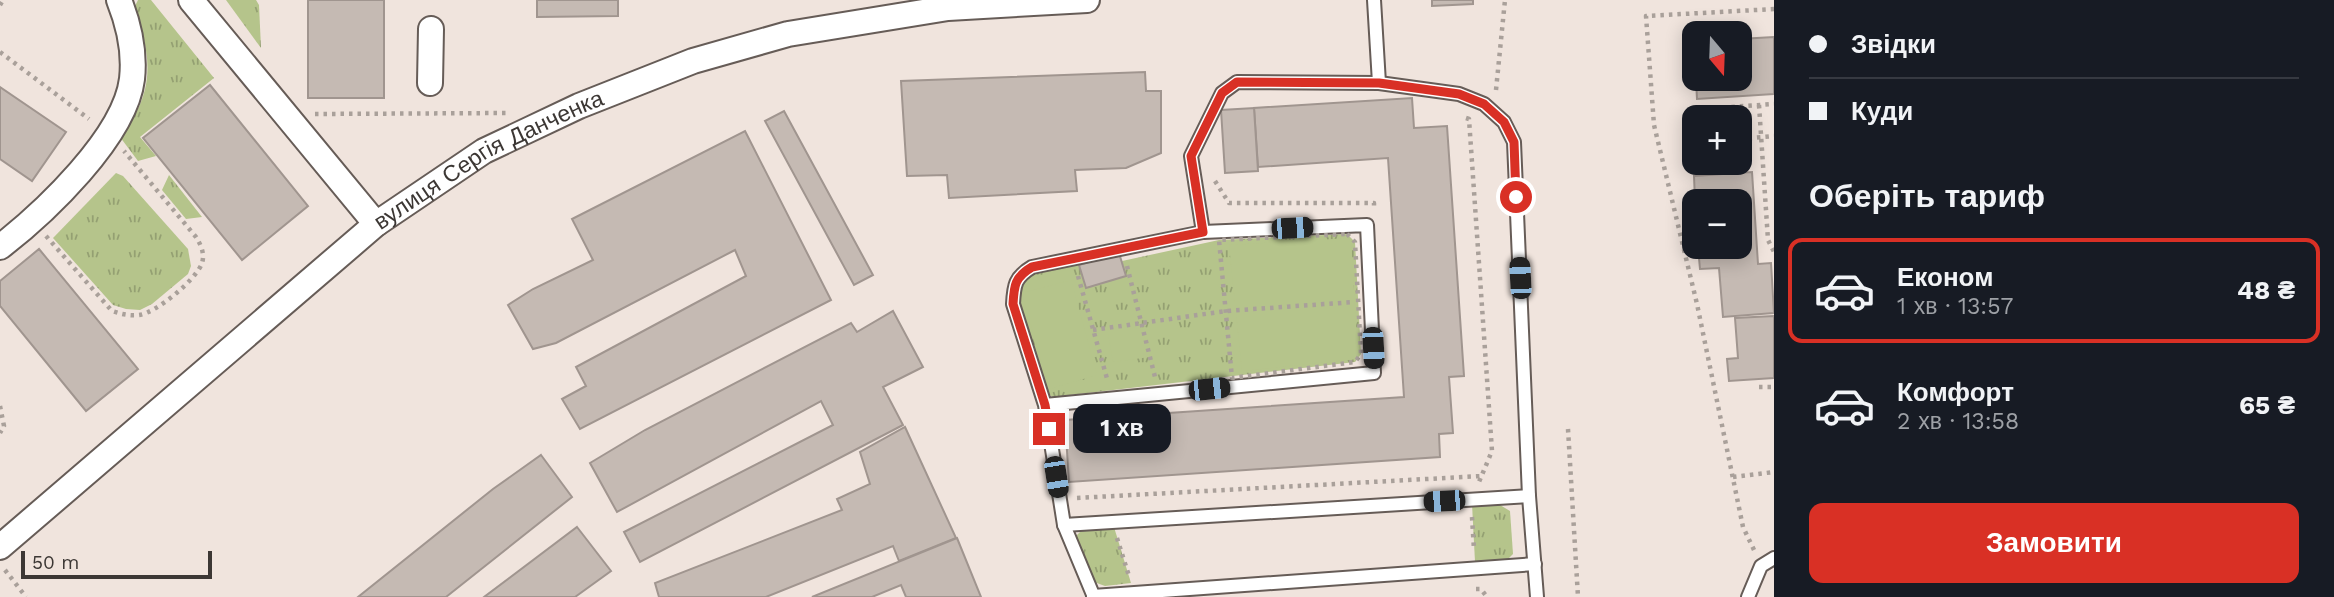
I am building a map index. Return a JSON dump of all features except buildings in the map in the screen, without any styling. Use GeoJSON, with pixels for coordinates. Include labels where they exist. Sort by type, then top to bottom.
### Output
{"type":"FeatureCollection","features":[{"type":"Feature","properties":{"kind":"street"},"geometry":{"type":"LineString","coordinates":[[0,247],[61,193],[93,155],[122,110],[132,80],[131,39],[119,0]]}},
{"type":"Feature","properties":{"kind":"street"},"geometry":{"type":"LineString","coordinates":[[191,0],[376,224]]}},
{"type":"Feature","properties":{"kind":"street","name":"вулиця Сергія Данченка"},"geometry":{"type":"LineString","coordinates":[[0,547],[376,224],[484,151],[579,106],[693,61],[788,34],[948,8],[1087,0]]}},
{"type":"Feature","properties":{"kind":"street"},"geometry":{"type":"LineString","coordinates":[[430,83],[431,29]]}},
{"type":"Feature","properties":{"kind":"lane"},"geometry":{"type":"LineString","coordinates":[[1374,0],[1379,83]]}},
{"type":"Feature","properties":{"kind":"lane"},"geometry":{"type":"LineString","coordinates":[[1203,232],[1191,156],[1222,93],[1237,82],[1379,83],[1459,94],[1484,104],[1504,122],[1514,142],[1537,597]]}},
{"type":"Feature","properties":{"kind":"lane"},"geometry":{"type":"LineString","coordinates":[[1045,405],[1374,373],[1367,225],[1203,232],[1032,267],[1021,274],[1014,288],[1013,304],[1045,405],[1064,525],[1093,596],[1535,564]]}},
{"type":"Feature","properties":{"kind":"lane"},"geometry":{"type":"LineString","coordinates":[[1064,525],[1530,496]]}},
{"type":"Feature","properties":{"kind":"lane"},"geometry":{"type":"LineString","coordinates":[[1748,597],[1761,566],[1774,558]]}},
{"type":"Feature","properties":{"kind":"path"},"geometry":{"type":"LineString","coordinates":[[0,5],[4,0]]}},
{"type":"Feature","properties":{"kind":"path"},"geometry":{"type":"LineString","coordinates":[[1493,112],[1505,0]]}},
{"type":"Feature","properties":{"kind":"path"},"geometry":{"type":"LineString","coordinates":[[1761,566],[1743,527],[1697,304],[1654,125],[1646,16],[1774,9]]}},
{"type":"Feature","properties":{"kind":"path"},"geometry":{"type":"LineString","coordinates":[[0,52],[108,133],[196,237],[202,247],[203,260],[196,274],[153,311],[140,315],[124,315],[111,311],[32,220]]}},
{"type":"Feature","properties":{"kind":"path"},"geometry":{"type":"LineString","coordinates":[[1752,105],[1774,104]]}},
{"type":"Feature","properties":{"kind":"path"},"geometry":{"type":"LineString","coordinates":[[1759,105],[1768,240],[1774,252]]}},
{"type":"Feature","properties":{"kind":"path"},"geometry":{"type":"LineString","coordinates":[[311,114],[513,113]]}},
{"type":"Feature","properties":{"kind":"path"},"geometry":{"type":"LineString","coordinates":[[1457,113],[1469,119],[1493,451],[1472,499],[1477,589]]}},
{"type":"Feature","properties":{"kind":"path"},"geometry":{"type":"LineString","coordinates":[[1752,138],[1774,136]]}},
{"type":"Feature","properties":{"kind":"path"},"geometry":{"type":"LineString","coordinates":[[1347,234],[1355,242],[1361,354],[1355,362],[1232,378],[1226,311],[1219,240],[1347,234]]}},
{"type":"Feature","properties":{"kind":"path"},"geometry":{"type":"LineString","coordinates":[[1122,248],[1159,394]]}},
{"type":"Feature","properties":{"kind":"path"},"geometry":{"type":"LineString","coordinates":[[1073,258],[1113,398]]}},
{"type":"Feature","properties":{"kind":"path"},"geometry":{"type":"LineString","coordinates":[[1093,330],[1226,311],[1358,302]]}},
{"type":"Feature","properties":{"kind":"path"},"geometry":{"type":"LineString","coordinates":[[1759,387],[1774,387]]}},
{"type":"Feature","properties":{"kind":"path"},"geometry":{"type":"LineString","coordinates":[[0,406],[4,426],[0,433]]}},
{"type":"Feature","properties":{"kind":"path"},"geometry":{"type":"LineString","coordinates":[[1568,429],[1578,597]]}},
{"type":"Feature","properties":{"kind":"path"},"geometry":{"type":"LineString","coordinates":[[1733,477],[1774,472]]}},
{"type":"Feature","properties":{"kind":"path"},"geometry":{"type":"LineString","coordinates":[[1112,522],[1134,593]]}},
{"type":"Feature","properties":{"kind":"path"},"geometry":{"type":"LineString","coordinates":[[1,564],[26,597]]}},
{"type":"Feature","properties":{"kind":"green space"},"geometry":{"type":"Polygon","coordinates":[[[138,0],[151,0],[214,78],[140,137],[156,156],[138,161],[120,137],[140,105],[147,75],[145,43],[134,8],[138,0]]]}},
{"type":"Feature","properties":{"kind":"green space"},"geometry":{"type":"Polygon","coordinates":[[[226,0],[256,0],[259,5],[261,48],[226,0]]]}},
{"type":"Feature","properties":{"kind":"green space"},"geometry":{"type":"Polygon","coordinates":[[[116,173],[123,176],[188,249],[191,266],[188,274],[152,304],[140,310],[113,305],[53,238],[116,173]]]}},
{"type":"Feature","properties":{"kind":"green space"},"geometry":{"type":"Polygon","coordinates":[[[169,175],[202,217],[186,219],[162,190],[169,175]]]}},
{"type":"Feature","properties":{"kind":"green space"},"geometry":{"type":"Polygon","coordinates":[[[1347,234],[1355,242],[1361,354],[1355,362],[1053,397],[1046,393],[1018,304],[1023,280],[1034,272],[1079,265],[1126,276],[1122,261],[1219,240],[1347,234]]]}},
{"type":"Feature","properties":{"kind":"green space"},"geometry":{"type":"Polygon","coordinates":[[[1351,238],[1358,359],[1242,371],[1229,245],[1351,238]]]}},
{"type":"Feature","properties":{"kind":"green space"},"geometry":{"type":"Polygon","coordinates":[[[1071,280],[1097,375],[1049,389],[1022,293],[1071,280]]]}},
{"type":"Feature","properties":{"kind":"green space"},"geometry":{"type":"Polygon","coordinates":[[[1141,323],[1150,357],[1113,362],[1107,328],[1141,323]]]}},
{"type":"Feature","properties":{"kind":"green space"},"geometry":{"type":"Polygon","coordinates":[[[1472,504],[1500,505],[1510,511],[1513,554],[1508,559],[1475,562],[1472,504]]]}},
{"type":"Feature","properties":{"kind":"green space"},"geometry":{"type":"Polygon","coordinates":[[[1114,527],[1131,583],[1105,586],[1094,582],[1075,537],[1081,531],[1114,527]]]}},
{"type":"Feature","properties":{"kind":"route"},"geometry":{"type":"LineString","coordinates":[[1049,429],[1045,405],[1013,304],[1014,288],[1021,274],[1032,267],[1203,232],[1191,156],[1222,93],[1237,82],[1379,83],[1459,94],[1484,104],[1504,122],[1514,142],[1516,197]]}}]}
